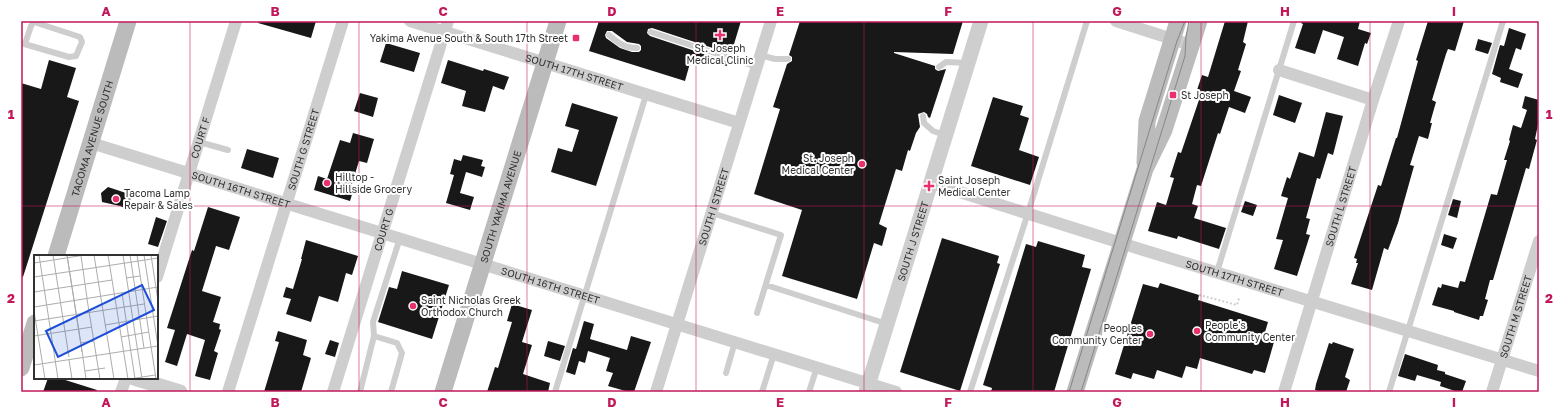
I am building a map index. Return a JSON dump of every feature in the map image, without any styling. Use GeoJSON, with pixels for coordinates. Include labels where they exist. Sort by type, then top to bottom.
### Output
{"type":"FeatureCollection","features":[{"type":"Feature","properties":{"kind":"main road","name":"TACOMA AVENUE SOUTH"},"geometry":{"type":"LineString","coordinates":[[56,255],[128,21]]}},
{"type":"Feature","properties":{"kind":"main road","name":"SOUTH YAKIMA AVENUE"},"geometry":{"type":"LineString","coordinates":[[443,392],[558,21]]}},
{"type":"Feature","properties":{"kind":"main road"},"geometry":{"type":"LineString","coordinates":[[1145,169],[1147,121],[1178,21]]}},
{"type":"Feature","properties":{"kind":"main road"},"geometry":{"type":"LineString","coordinates":[[1075,392],[1145,169],[1164,130],[1199,21]]}},
{"type":"Feature","properties":{"kind":"main road"},"geometry":{"type":"LineString","coordinates":[[21,368],[34,326]]}},
{"type":"Feature","properties":{"kind":"street","name":"COURT F"},"geometry":{"type":"LineString","coordinates":[[158,274],[236,21]]}},
{"type":"Feature","properties":{"kind":"street","name":"SOUTH G STREET"},"geometry":{"type":"LineString","coordinates":[[228,392],[343,21]]}},
{"type":"Feature","properties":{"kind":"street","name":"SOUTH 17TH STREET"},"geometry":{"type":"LineString","coordinates":[[410,21],[447,26],[545,63],[739,123]]}},
{"type":"Feature","properties":{"kind":"street","name":"SOUTH I STREET"},"geometry":{"type":"LineString","coordinates":[[656,392],[771,21]]}},
{"type":"Feature","properties":{"kind":"street","name":"SOUTH J STREET"},"geometry":{"type":"LineString","coordinates":[[868,388],[981,21]]}},
{"type":"Feature","properties":{"kind":"street"},"geometry":{"type":"LineString","coordinates":[[1116,21],[1191,45]]}},
{"type":"Feature","properties":{"kind":"street","name":"SOUTH L STREET"},"geometry":{"type":"LineString","coordinates":[[1284,392],[1399,21]]}},
{"type":"Feature","properties":{"kind":"street","name":"COURT G"},"geometry":{"type":"LineString","coordinates":[[333,392],[447,26]]}},
{"type":"Feature","properties":{"kind":"street"},"geometry":{"type":"LineString","coordinates":[[1279,70],[1374,100]]}},
{"type":"Feature","properties":{"kind":"street","name":"SOUTH 16TH STREET"},"geometry":{"type":"LineString","coordinates":[[91,143],[817,367],[868,388],[896,392]]}},
{"type":"Feature","properties":{"kind":"street","name":"SOUTH 17TH STREET"},"geometry":{"type":"LineString","coordinates":[[931,183],[1539,371]]}},
{"type":"Feature","properties":{"kind":"street","name":"SOUTH M STREET"},"geometry":{"type":"LineString","coordinates":[[1492,392],[1539,241]]}},
{"type":"Feature","properties":{"kind":"street"},"geometry":{"type":"LineString","coordinates":[[121,392],[126,379]]}},
{"type":"Feature","properties":{"kind":"street"},"geometry":{"type":"LineString","coordinates":[[137,379],[180,392]]}},
{"type":"Feature","properties":{"kind":"lane"},"geometry":{"type":"LineString","coordinates":[[970,392],[1028,213],[1087,21]]}},
{"type":"Feature","properties":{"kind":"lane"},"geometry":{"type":"LineString","coordinates":[[1217,272],[1294,21]]}},
{"type":"Feature","properties":{"kind":"lane"},"geometry":{"type":"LineString","coordinates":[[1389,392],[1503,21]]}},
{"type":"Feature","properties":{"kind":"lane"},"geometry":{"type":"LineString","coordinates":[[34,22],[80,37],[82,42],[76,56],[69,57],[23,44],[34,22]]}},
{"type":"Feature","properties":{"kind":"lane"},"geometry":{"type":"LineString","coordinates":[[651,32],[757,67]]}},
{"type":"Feature","properties":{"kind":"lane"},"geometry":{"type":"LineString","coordinates":[[609,34],[618,43],[631,48],[637,48]]}},
{"type":"Feature","properties":{"kind":"lane"},"geometry":{"type":"LineString","coordinates":[[760,55],[775,59],[788,59]]}},
{"type":"Feature","properties":{"kind":"lane"},"geometry":{"type":"LineString","coordinates":[[939,67],[946,62],[968,63]]}},
{"type":"Feature","properties":{"kind":"lane"},"geometry":{"type":"LineString","coordinates":[[555,392],[646,94]]}},
{"type":"Feature","properties":{"kind":"lane"},"geometry":{"type":"LineString","coordinates":[[923,116],[924,123],[934,131],[946,135]]}},
{"type":"Feature","properties":{"kind":"lane"},"geometry":{"type":"LineString","coordinates":[[199,142],[228,150]]}},
{"type":"Feature","properties":{"kind":"lane"},"geometry":{"type":"LineString","coordinates":[[712,213],[781,235],[757,313]]}},
{"type":"Feature","properties":{"kind":"lane"},"geometry":{"type":"LineString","coordinates":[[360,392],[374,336],[373,322],[400,238]]}},
{"type":"Feature","properties":{"kind":"lane"},"geometry":{"type":"LineString","coordinates":[[766,285],[887,324]]}},
{"type":"Feature","properties":{"kind":"lane"},"geometry":{"type":"LineString","coordinates":[[374,336],[397,343],[402,353],[391,392]]}},
{"type":"Feature","properties":{"kind":"lane"},"geometry":{"type":"LineString","coordinates":[[726,373],[735,342]]}},
{"type":"Feature","properties":{"kind":"lane"},"geometry":{"type":"LineString","coordinates":[[762,392],[774,354]]}},
{"type":"Feature","properties":{"kind":"lane"},"geometry":{"type":"LineString","coordinates":[[809,392],[817,367]]}},
{"type":"Feature","properties":{"kind":"path"},"geometry":{"type":"LineString","coordinates":[[1199,295],[1237,305],[1239,298]]}},
{"type":"Feature","properties":{"kind":"building"},"geometry":{"type":"Polygon","coordinates":[[[259,21],[316,21],[311,38],[258,23],[259,21]]]}},
{"type":"Feature","properties":{"kind":"building"},"geometry":{"type":"Polygon","coordinates":[[[599,21],[741,21],[731,54],[652,28],[648,29],[647,33],[650,36],[728,62],[727,66],[692,56],[685,81],[589,51],[599,21]],[[607,31],[605,35],[606,38],[620,48],[632,52],[639,52],[641,50],[641,46],[639,44],[627,42],[612,31],[607,31]]]}},
{"type":"Feature","properties":{"kind":"building","name":"St. Joseph Medical Center"},"geometry":{"type":"Polygon","coordinates":[[[800,21],[963,21],[953,54],[894,52],[935,66],[935,69],[938,71],[946,69],[930,118],[924,112],[918,114],[920,127],[916,133],[910,151],[908,150],[902,171],[896,169],[879,224],[887,228],[882,246],[874,243],[857,299],[782,276],[802,210],[754,194],[780,109],[773,107],[787,64],[792,61],[792,57],[789,55],[800,21]]]}},
{"type":"Feature","properties":{"kind":"building"},"geometry":{"type":"Polygon","coordinates":[[[1225,21],[1248,21],[1243,42],[1246,44],[1238,70],[1241,71],[1234,91],[1251,97],[1245,113],[1229,107],[1220,134],[1218,133],[1201,186],[1197,185],[1192,204],[1198,206],[1194,218],[1226,228],[1219,249],[1178,236],[1177,239],[1148,231],[1157,202],[1166,205],[1174,178],[1170,177],[1178,152],[1181,153],[1201,94],[1196,93],[1202,75],[1208,77],[1225,21]]]}},
{"type":"Feature","properties":{"kind":"building"},"geometry":{"type":"Polygon","coordinates":[[[1302,21],[1360,21],[1358,29],[1371,33],[1367,44],[1365,43],[1358,66],[1337,59],[1344,37],[1323,30],[1315,54],[1295,48],[1303,24],[1301,23],[1302,21]]]}},
{"type":"Feature","properties":{"kind":"building"},"geometry":{"type":"Polygon","coordinates":[[[1428,21],[1464,21],[1455,51],[1448,49],[1446,54],[1432,100],[1436,102],[1430,123],[1432,123],[1428,139],[1419,136],[1410,165],[1414,166],[1398,223],[1388,250],[1384,248],[1372,290],[1351,284],[1358,263],[1356,263],[1357,259],[1354,258],[1378,185],[1381,186],[1397,138],[1418,61],[1416,60],[1428,21]]]}},
{"type":"Feature","properties":{"kind":"building"},"geometry":{"type":"Polygon","coordinates":[[[1509,28],[1526,34],[1521,50],[1516,48],[1509,69],[1523,74],[1518,88],[1500,82],[1501,78],[1492,74],[1500,45],[1504,46],[1509,28]]]}},
{"type":"Feature","properties":{"kind":"building"},"geometry":{"type":"Polygon","coordinates":[[[1478,39],[1492,43],[1488,54],[1475,50],[1478,39]]]}},
{"type":"Feature","properties":{"kind":"building"},"geometry":{"type":"Polygon","coordinates":[[[386,43],[420,53],[414,72],[380,62],[386,43]]]}},
{"type":"Feature","properties":{"kind":"building"},"geometry":{"type":"Polygon","coordinates":[[[49,60],[76,68],[67,97],[79,101],[23,277],[21,277],[21,83],[41,89],[49,60]]]}},
{"type":"Feature","properties":{"kind":"building"},"geometry":{"type":"Polygon","coordinates":[[[448,60],[483,71],[484,69],[509,77],[504,90],[493,86],[485,112],[462,106],[466,91],[441,83],[448,60]]]}},
{"type":"Feature","properties":{"kind":"building"},"geometry":{"type":"Polygon","coordinates":[[[360,93],[378,98],[373,117],[354,111],[360,93]]]}},
{"type":"Feature","properties":{"kind":"building"},"geometry":{"type":"Polygon","coordinates":[[[1279,95],[1302,103],[1295,123],[1273,115],[1279,95]]]}},
{"type":"Feature","properties":{"kind":"building"},"geometry":{"type":"Polygon","coordinates":[[[1525,96],[1539,100],[1539,120],[1535,139],[1537,140],[1529,169],[1526,168],[1493,280],[1490,280],[1485,299],[1488,300],[1483,316],[1480,316],[1479,320],[1432,305],[1438,287],[1441,288],[1442,284],[1458,288],[1460,281],[1465,282],[1491,194],[1497,195],[1507,160],[1504,160],[1513,125],[1521,128],[1527,110],[1522,108],[1525,96]]]}},
{"type":"Feature","properties":{"kind":"building"},"geometry":{"type":"Polygon","coordinates":[[[993,97],[1023,106],[1020,115],[1029,118],[1019,150],[1039,157],[1030,185],[971,166],[993,97]]]}},
{"type":"Feature","properties":{"kind":"building"},"geometry":{"type":"Polygon","coordinates":[[[572,103],[618,117],[596,186],[551,172],[558,148],[572,152],[579,130],[565,126],[572,103]]]}},
{"type":"Feature","properties":{"kind":"building"},"geometry":{"type":"Polygon","coordinates":[[[1326,112],[1343,116],[1333,155],[1328,153],[1320,179],[1317,178],[1306,218],[1310,219],[1306,234],[1310,235],[1297,276],[1274,269],[1283,240],[1276,239],[1288,198],[1281,196],[1287,177],[1290,179],[1299,152],[1314,157],[1326,112]]]}},
{"type":"Feature","properties":{"kind":"building"},"geometry":{"type":"Polygon","coordinates":[[[353,133],[374,139],[367,163],[359,161],[351,187],[354,188],[350,201],[314,190],[318,176],[327,179],[340,140],[350,143],[353,133]]]}},
{"type":"Feature","properties":{"kind":"building"},"geometry":{"type":"Polygon","coordinates":[[[247,149],[279,158],[273,178],[241,168],[247,149]]]}},
{"type":"Feature","properties":{"kind":"building"},"geometry":{"type":"Polygon","coordinates":[[[463,155],[483,160],[481,166],[485,167],[482,177],[466,172],[460,193],[474,197],[470,210],[446,203],[454,175],[450,174],[454,159],[461,161],[463,155]]]}},
{"type":"Feature","properties":{"kind":"building","name":"Tacoma Lamp Repair & Sales"},"geometry":{"type":"Polygon","coordinates":[[[108,187],[132,195],[127,209],[102,202],[101,193],[108,187]]]}},
{"type":"Feature","properties":{"kind":"building"},"geometry":{"type":"Polygon","coordinates":[[[1453,199],[1461,201],[1457,218],[1448,215],[1453,199]]]}},
{"type":"Feature","properties":{"kind":"building"},"geometry":{"type":"Polygon","coordinates":[[[1245,201],[1257,205],[1253,216],[1241,212],[1245,201]]]}},
{"type":"Feature","properties":{"kind":"building"},"geometry":{"type":"Polygon","coordinates":[[[208,207],[240,217],[229,250],[216,246],[202,291],[221,297],[213,322],[220,324],[219,329],[221,330],[214,351],[218,353],[210,380],[195,376],[205,340],[187,334],[177,366],[165,362],[175,330],[167,328],[192,250],[194,251],[208,207]]]}},
{"type":"Feature","properties":{"kind":"building"},"geometry":{"type":"Polygon","coordinates":[[[156,217],[167,221],[158,247],[148,244],[156,217]]]}},
{"type":"Feature","properties":{"kind":"building"},"geometry":{"type":"Polygon","coordinates":[[[1444,234],[1457,238],[1453,249],[1441,245],[1444,234]]]}},
{"type":"Feature","properties":{"kind":"building"},"geometry":{"type":"Polygon","coordinates":[[[942,238],[999,256],[997,263],[1000,264],[960,391],[900,372],[942,238]]]}},
{"type":"Feature","properties":{"kind":"building"},"geometry":{"type":"Polygon","coordinates":[[[306,240],[358,256],[352,275],[346,273],[338,302],[319,296],[311,322],[286,314],[291,299],[283,297],[286,287],[293,289],[306,240]]]}},
{"type":"Feature","properties":{"kind":"building"},"geometry":{"type":"Polygon","coordinates":[[[1038,241],[1085,255],[1082,267],[1091,269],[1054,392],[991,392],[992,388],[983,385],[1026,244],[1036,247],[1038,241]]]}},
{"type":"Feature","properties":{"kind":"building","name":"Saint Nicholas Greek Orthodox Church"},"geometry":{"type":"Polygon","coordinates":[[[402,271],[449,285],[432,339],[378,322],[389,287],[397,289],[402,271]]]}},
{"type":"Feature","properties":{"kind":"building","name":"People's Community Center"},"geometry":{"type":"Polygon","coordinates":[[[1160,283],[1199,295],[1198,300],[1268,322],[1263,339],[1274,342],[1265,373],[1254,370],[1252,374],[1200,358],[1197,369],[1186,366],[1182,378],[1157,370],[1154,379],[1133,373],[1131,379],[1115,374],[1143,284],[1158,288],[1160,283]]]}},
{"type":"Feature","properties":{"kind":"building"},"geometry":{"type":"Polygon","coordinates":[[[512,304],[532,310],[522,342],[532,345],[523,374],[550,383],[548,392],[487,392],[495,367],[498,368],[512,322],[507,321],[512,304]]]}},
{"type":"Feature","properties":{"kind":"building"},"geometry":{"type":"Polygon","coordinates":[[[584,321],[594,324],[590,339],[627,350],[631,336],[651,342],[634,392],[608,386],[613,373],[606,371],[610,358],[588,351],[585,363],[579,361],[575,375],[566,372],[573,348],[576,349],[584,321]]]}},
{"type":"Feature","properties":{"kind":"building"},"geometry":{"type":"Polygon","coordinates":[[[278,331],[307,340],[303,355],[311,358],[301,392],[264,392],[279,342],[275,341],[278,331]]]}},
{"type":"Feature","properties":{"kind":"building"},"geometry":{"type":"Polygon","coordinates":[[[330,340],[339,343],[335,357],[325,354],[330,340]]]}},
{"type":"Feature","properties":{"kind":"building"},"geometry":{"type":"Polygon","coordinates":[[[548,341],[565,346],[560,361],[544,356],[548,341]]]}},
{"type":"Feature","properties":{"kind":"building"},"geometry":{"type":"Polygon","coordinates":[[[1333,342],[1354,349],[1345,377],[1350,380],[1346,392],[1317,392],[1318,391],[1315,390],[1316,384],[1329,343],[1332,344],[1333,342]]]}},
{"type":"Feature","properties":{"kind":"building"},"geometry":{"type":"Polygon","coordinates":[[[1405,354],[1438,365],[1437,370],[1466,381],[1462,392],[1440,386],[1441,382],[1417,375],[1415,381],[1398,376],[1405,354]]]}},
{"type":"Feature","properties":{"kind":"building"},"geometry":{"type":"Polygon","coordinates":[[[48,379],[62,379],[97,390],[96,392],[43,392],[48,379]]]}},
{"type":"Feature","properties":{"kind":"tram line"},"geometry":{"type":"LineString","coordinates":[[1069,392],[1177,41],[1185,21]]}},
{"type":"Feature","properties":{"kind":"tram line"},"geometry":{"type":"LineString","coordinates":[[1081,392],[1185,56],[1189,21]]}},
{"type":"Feature","properties":{"kind":"place","name":"St. Joseph Medical Clinic"},"geometry":{"type":"Point","coordinates":[720,35]}},
{"type":"Feature","properties":{"kind":"place","name":"Yakima Avenue South & South 17th Street"},"geometry":{"type":"Point","coordinates":[576,38]}},
{"type":"Feature","properties":{"kind":"place","name":"St Joseph"},"geometry":{"type":"Point","coordinates":[1173,95]}},
{"type":"Feature","properties":{"kind":"place","name":"St. Joseph Medical Center"},"geometry":{"type":"Point","coordinates":[862,164]}},
{"type":"Feature","properties":{"kind":"place","name":"Hilltop - Hillside Grocery"},"geometry":{"type":"Point","coordinates":[327,183]}},
{"type":"Feature","properties":{"kind":"place","name":"Saint Joseph Medical Center"},"geometry":{"type":"Point","coordinates":[929,186]}},
{"type":"Feature","properties":{"kind":"place","name":"Tacoma Lamp Repair & Sales"},"geometry":{"type":"Point","coordinates":[116,199]}},
{"type":"Feature","properties":{"kind":"place","name":"Saint Nicholas Greek Orthodox Church"},"geometry":{"type":"Point","coordinates":[413,306]}},
{"type":"Feature","properties":{"kind":"place","name":"People's Community Center"},"geometry":{"type":"Point","coordinates":[1197,331]}},
{"type":"Feature","properties":{"kind":"place","name":"Peoples Community Center"},"geometry":{"type":"Point","coordinates":[1150,334]}}]}
